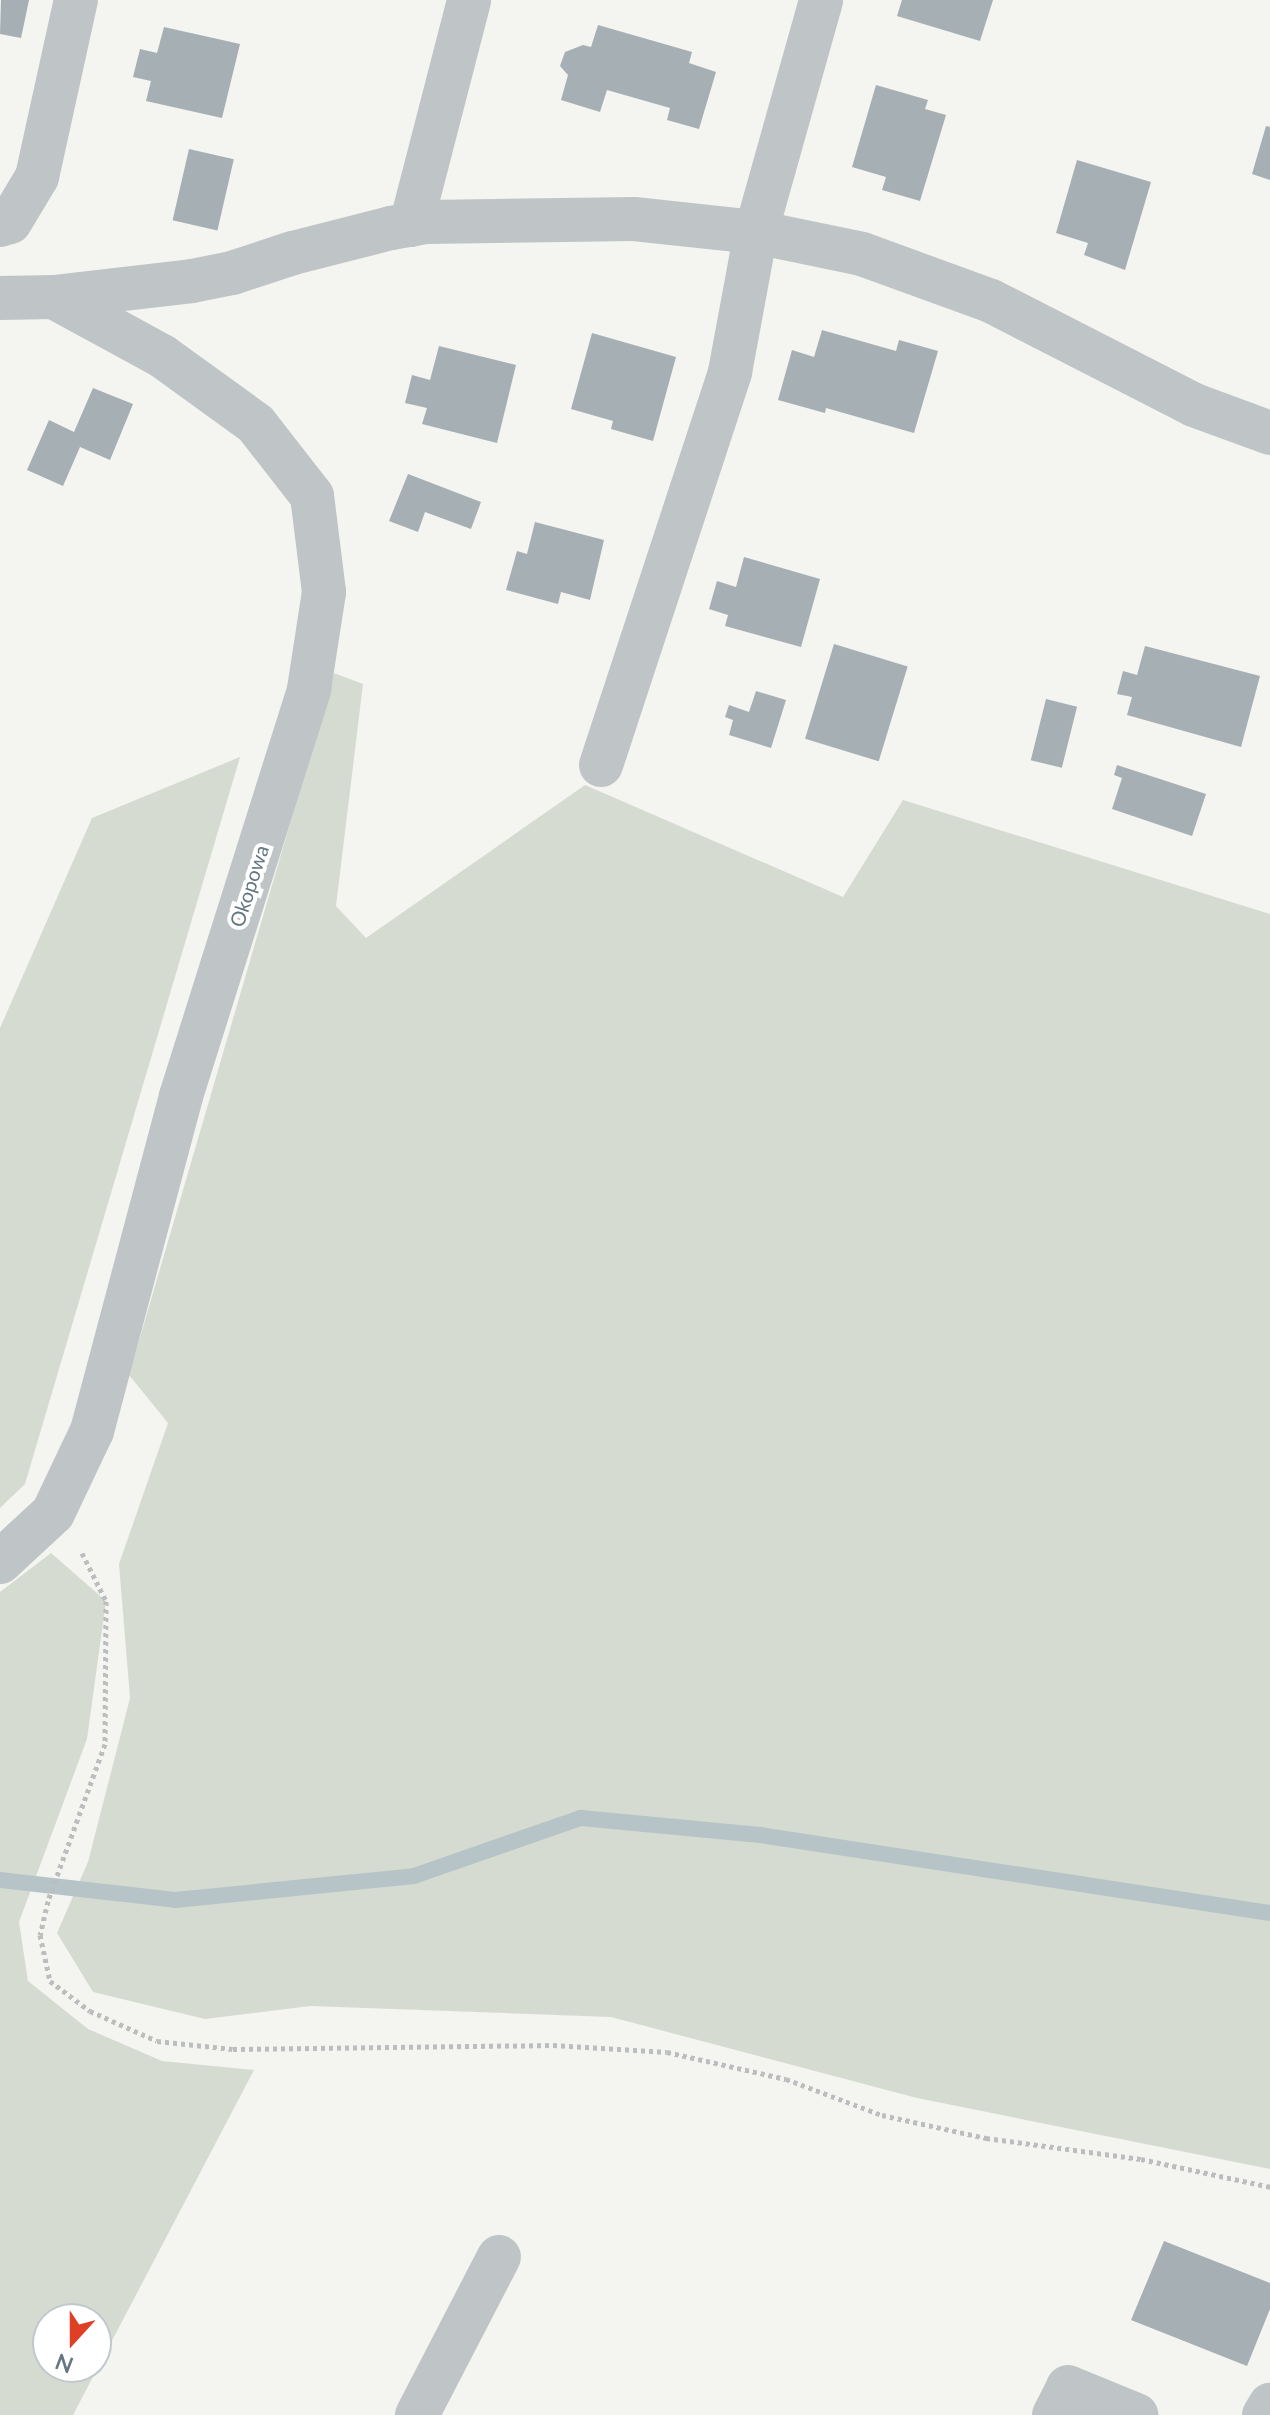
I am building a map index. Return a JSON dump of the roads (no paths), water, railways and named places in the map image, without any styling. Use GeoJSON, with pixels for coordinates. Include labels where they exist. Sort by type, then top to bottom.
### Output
{"type":"FeatureCollection","features":[{"type":"Feature","properties":{"kind":"street"},"geometry":{"type":"LineString","coordinates":[[0,225],[10,222],[37,177],[76,0]]}},
{"type":"Feature","properties":{"kind":"street"},"geometry":{"type":"LineString","coordinates":[[411,225],[469,0]]}},
{"type":"Feature","properties":{"kind":"street"},"geometry":{"type":"LineString","coordinates":[[601,765],[730,372],[756,232],[821,0]]}},
{"type":"Feature","properties":{"kind":"street"},"geometry":{"type":"LineString","coordinates":[[0,298],[54,297],[232,273],[293,253],[411,225],[634,219],[756,232],[862,254],[991,301],[1194,405],[1270,433]]}},
{"type":"Feature","properties":{"kind":"street","name":"Okopowa"},"geometry":{"type":"LineString","coordinates":[[0,1562],[53,1513],[92,1431],[181,1096],[309,689],[324,592],[312,496],[256,424],[162,356],[54,297]]}},
{"type":"Feature","properties":{"kind":"street"},"geometry":{"type":"LineString","coordinates":[[417,2415],[499,2257]]}},
{"type":"Feature","properties":{"kind":"street"},"geometry":{"type":"LineString","coordinates":[[1054,2415],[1068,2387],[1136,2415]]}},
{"type":"Feature","properties":{"kind":"street"},"geometry":{"type":"LineString","coordinates":[[1264,2415],[1270,2405]]}},
{"type":"Feature","properties":{"kind":"waterway"},"geometry":{"type":"LineString","coordinates":[[0,1880],[175,1900],[414,1876],[581,1818],[760,1835],[1270,1913]]}}]}
